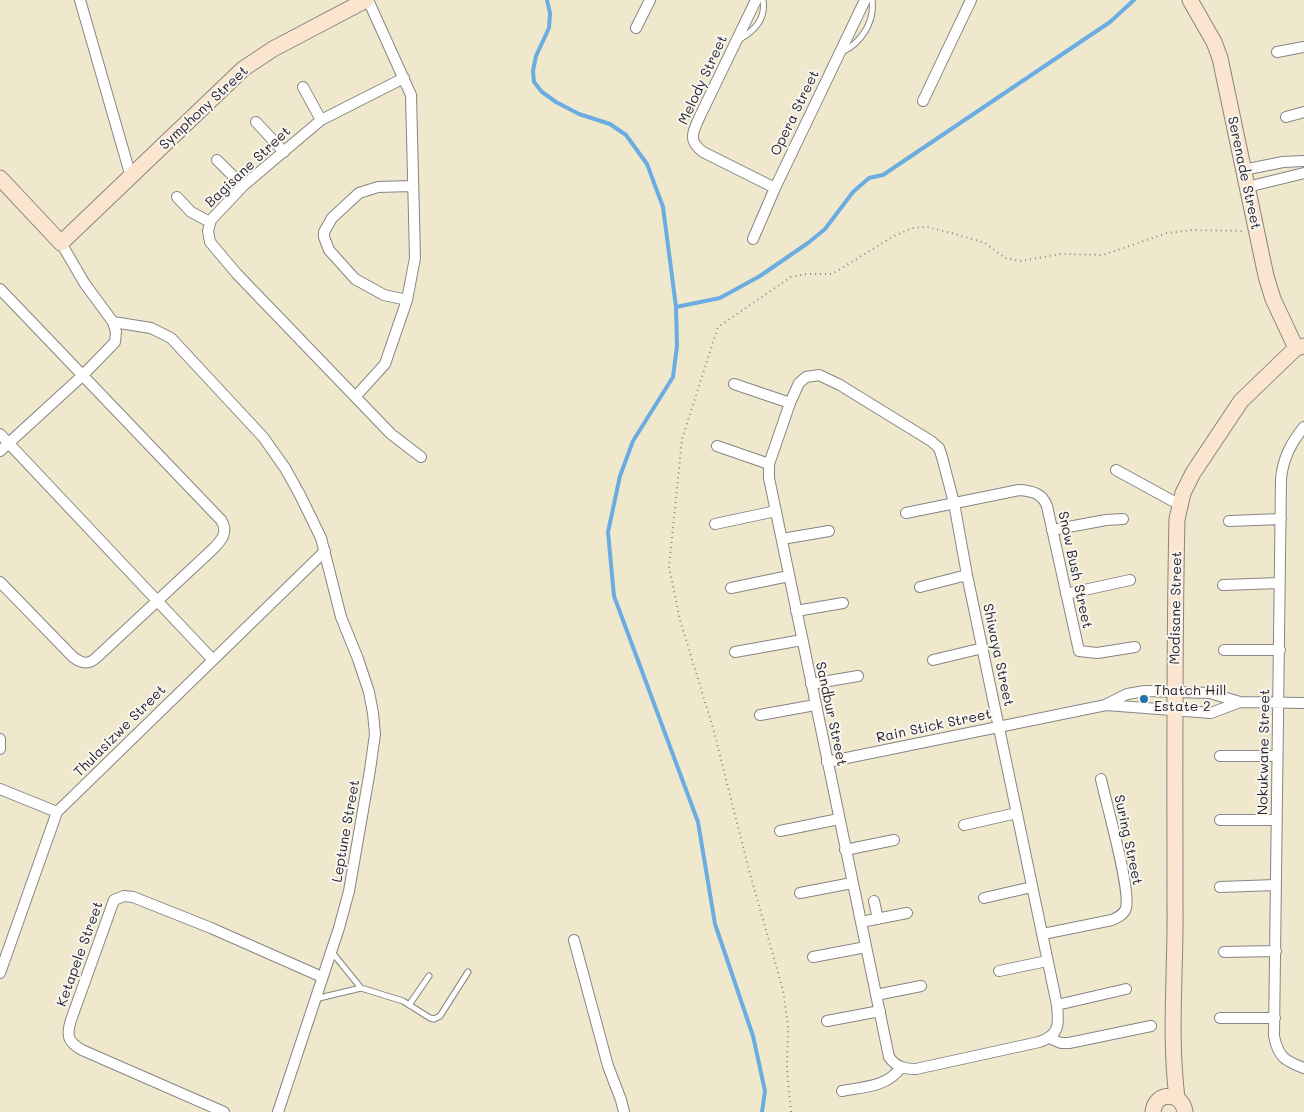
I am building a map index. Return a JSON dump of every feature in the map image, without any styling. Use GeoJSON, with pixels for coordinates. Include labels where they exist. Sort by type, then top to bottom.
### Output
{"type":"FeatureCollection","features":[{"type":"Feature","properties":{"kind":"street"},"geometry":{"type":"LineString","coordinates":[[80,0],[131,176]]}},
{"type":"Feature","properties":{"kind":"street"},"geometry":{"type":"LineString","coordinates":[[356,396],[385,364],[407,300],[415,258],[411,95],[367,0]]}},
{"type":"Feature","properties":{"kind":"street","name":"Symphony Street"},"geometry":{"type":"LineString","coordinates":[[61,243],[243,70],[273,49],[367,0]]}},
{"type":"Feature","properties":{"kind":"street"},"geometry":{"type":"LineString","coordinates":[[636,28],[650,0]]}},
{"type":"Feature","properties":{"kind":"street","name":"Melody Street"},"geometry":{"type":"LineString","coordinates":[[756,0],[696,124],[693,140],[697,148],[703,152],[774,188]]}},
{"type":"Feature","properties":{"kind":"street","name":"Opera Street"},"geometry":{"type":"LineString","coordinates":[[753,239],[774,188],[865,0]]}},
{"type":"Feature","properties":{"kind":"street"},"geometry":{"type":"LineString","coordinates":[[923,101],[970,0]]}},
{"type":"Feature","properties":{"kind":"street","name":"Serenade Street"},"geometry":{"type":"LineString","coordinates":[[1190,0],[1210,34],[1220,58],[1266,276],[1273,299],[1300,347]]}},
{"type":"Feature","properties":{"kind":"street"},"geometry":{"type":"LineString","coordinates":[[1277,52],[1304,47]]}},
{"type":"Feature","properties":{"kind":"street","name":"Bagisane Street"},"geometry":{"type":"LineString","coordinates":[[404,78],[321,120],[243,186],[217,213],[210,222],[208,231],[210,242],[223,258],[391,434],[421,457]]}},
{"type":"Feature","properties":{"kind":"street"},"geometry":{"type":"LineString","coordinates":[[303,87],[321,120]]}},
{"type":"Feature","properties":{"kind":"street"},"geometry":{"type":"LineString","coordinates":[[1286,117],[1304,112]]}},
{"type":"Feature","properties":{"kind":"street"},"geometry":{"type":"LineString","coordinates":[[256,122],[284,152]]}},
{"type":"Feature","properties":{"kind":"street"},"geometry":{"type":"LineString","coordinates":[[217,160],[243,186]]}},
{"type":"Feature","properties":{"kind":"street"},"geometry":{"type":"LineString","coordinates":[[1243,170],[1283,162],[1304,161]]}},
{"type":"Feature","properties":{"kind":"street"},"geometry":{"type":"LineString","coordinates":[[1247,187],[1304,174]]}},
{"type":"Feature","properties":{"kind":"street"},"geometry":{"type":"LineString","coordinates":[[0,178],[61,243],[85,284],[113,322],[116,332],[115,342],[82,376],[0,451]]}},
{"type":"Feature","properties":{"kind":"street"},"geometry":{"type":"LineString","coordinates":[[407,300],[384,296],[356,279],[329,250],[324,232],[332,218],[359,193],[378,188],[412,186]]}},
{"type":"Feature","properties":{"kind":"street"},"geometry":{"type":"LineString","coordinates":[[178,197],[191,212],[210,222]]}},
{"type":"Feature","properties":{"kind":"street"},"geometry":{"type":"LineString","coordinates":[[0,289],[82,376],[162,456],[224,525],[224,534],[219,543],[92,662],[80,662],[73,657],[0,582]]}},
{"type":"Feature","properties":{"kind":"street","name":"Leptune Street"},"geometry":{"type":"LineString","coordinates":[[113,322],[137,325],[161,332],[171,338],[262,437],[285,468],[315,525],[325,551],[341,617],[369,692],[375,734],[362,826],[349,891],[278,1112]]}},
{"type":"Feature","properties":{"kind":"street","name":"Modisane Street"},"geometry":{"type":"LineString","coordinates":[[1153,1112],[1154,1105],[1170,1098],[1173,1066],[1176,908],[1175,692],[1177,519],[1180,505],[1193,473],[1241,400],[1300,347]]}},
{"type":"Feature","properties":{"kind":"street","name":"Sandbur Street"},"geometry":{"type":"LineString","coordinates":[[819,375],[802,379],[790,403],[769,464],[769,478],[889,1057],[896,1066],[903,1068]]}},
{"type":"Feature","properties":{"kind":"street","name":"Shiwaya Street"},"geometry":{"type":"LineString","coordinates":[[819,375],[840,385],[931,441],[939,448],[954,503],[967,575],[1057,1005],[1058,1021],[1051,1037]]}},
{"type":"Feature","properties":{"kind":"street"},"geometry":{"type":"LineString","coordinates":[[734,384],[790,403]]}},
{"type":"Feature","properties":{"kind":"street","name":"Nokukwane Street"},"geometry":{"type":"LineString","coordinates":[[1304,427],[1288,449],[1282,466],[1280,495],[1280,650],[1275,885],[1276,1048],[1290,1062],[1304,1068]]}},
{"type":"Feature","properties":{"kind":"street"},"geometry":{"type":"LineString","coordinates":[[0,434],[212,660]]}},
{"type":"Feature","properties":{"kind":"street"},"geometry":{"type":"LineString","coordinates":[[717,446],[769,464]]}},
{"type":"Feature","properties":{"kind":"street"},"geometry":{"type":"LineString","coordinates":[[1116,470],[1180,505]]}},
{"type":"Feature","properties":{"kind":"street","name":"Snow Bush Street"},"geometry":{"type":"LineString","coordinates":[[906,513],[1019,490],[1036,493],[1045,501],[1078,651],[1097,653],[1135,647]]}},
{"type":"Feature","properties":{"kind":"street"},"geometry":{"type":"LineString","coordinates":[[716,524],[776,511]]}},
{"type":"Feature","properties":{"kind":"street"},"geometry":{"type":"LineString","coordinates":[[1052,530],[1106,520],[1123,519]]}},
{"type":"Feature","properties":{"kind":"street"},"geometry":{"type":"LineString","coordinates":[[1229,521],[1281,519]]}},
{"type":"Feature","properties":{"kind":"street"},"geometry":{"type":"LineString","coordinates":[[782,538],[829,531]]}},
{"type":"Feature","properties":{"kind":"street","name":"Thulasizwe Street"},"geometry":{"type":"LineString","coordinates":[[0,973],[2,960],[57,812],[325,551]]}},
{"type":"Feature","properties":{"kind":"street"},"geometry":{"type":"LineString","coordinates":[[920,587],[967,575]]}},
{"type":"Feature","properties":{"kind":"street"},"geometry":{"type":"LineString","coordinates":[[731,588],[789,576]]}},
{"type":"Feature","properties":{"kind":"street"},"geometry":{"type":"LineString","coordinates":[[1066,594],[1130,580]]}},
{"type":"Feature","properties":{"kind":"street"},"geometry":{"type":"LineString","coordinates":[[1223,585],[1279,583]]}},
{"type":"Feature","properties":{"kind":"street"},"geometry":{"type":"LineString","coordinates":[[796,612],[843,603]]}},
{"type":"Feature","properties":{"kind":"street"},"geometry":{"type":"LineString","coordinates":[[735,652],[802,640]]}},
{"type":"Feature","properties":{"kind":"street"},"geometry":{"type":"LineString","coordinates":[[934,660],[983,648]]}},
{"type":"Feature","properties":{"kind":"street"},"geometry":{"type":"LineString","coordinates":[[1224,650],[1280,650]]}},
{"type":"Feature","properties":{"kind":"street"},"geometry":{"type":"LineString","coordinates":[[811,684],[858,676]]}},
{"type":"Feature","properties":{"kind":"street","name":"Rain Stick Street"},"geometry":{"type":"LineString","coordinates":[[1106,705],[1132,692],[1144,690],[1210,693],[1240,702],[1304,703]]}},
{"type":"Feature","properties":{"kind":"street","name":"Rain Stick Street"},"geometry":{"type":"LineString","coordinates":[[827,762],[1106,705],[1211,712],[1240,702]]}},
{"type":"Feature","properties":{"kind":"street"},"geometry":{"type":"LineString","coordinates":[[760,715],[815,705]]}},
{"type":"Feature","properties":{"kind":"street"},"geometry":{"type":"LineString","coordinates":[[0,739],[0,750]]}},
{"type":"Feature","properties":{"kind":"street"},"geometry":{"type":"LineString","coordinates":[[1220,756],[1277,756]]}},
{"type":"Feature","properties":{"kind":"street","name":"Suring Street"},"geometry":{"type":"LineString","coordinates":[[1043,934],[1112,920],[1120,916],[1126,908],[1125,887],[1101,779]]}},
{"type":"Feature","properties":{"kind":"street"},"geometry":{"type":"LineString","coordinates":[[0,788],[57,812]]}},
{"type":"Feature","properties":{"kind":"street"},"geometry":{"type":"LineString","coordinates":[[964,825],[1017,814]]}},
{"type":"Feature","properties":{"kind":"street"},"geometry":{"type":"LineString","coordinates":[[780,831],[839,819]]}},
{"type":"Feature","properties":{"kind":"street"},"geometry":{"type":"LineString","coordinates":[[1220,820],[1276,820]]}},
{"type":"Feature","properties":{"kind":"street"},"geometry":{"type":"LineString","coordinates":[[845,850],[894,840]]}},
{"type":"Feature","properties":{"kind":"street"},"geometry":{"type":"LineString","coordinates":[[800,893],[852,883]]}},
{"type":"Feature","properties":{"kind":"street"},"geometry":{"type":"LineString","coordinates":[[1220,888],[1275,885]]}},
{"type":"Feature","properties":{"kind":"street"},"geometry":{"type":"LineString","coordinates":[[984,898],[1032,887]]}},
{"type":"Feature","properties":{"kind":"street","name":"Ketapele Street"},"geometry":{"type":"LineString","coordinates":[[224,1112],[82,1050],[73,1045],[69,1038],[68,1030],[71,1020],[114,900],[124,896],[133,897],[212,928],[322,977]]}},
{"type":"Feature","properties":{"kind":"street"},"geometry":{"type":"LineString","coordinates":[[874,901],[878,919]]}},
{"type":"Feature","properties":{"kind":"street"},"geometry":{"type":"LineString","coordinates":[[861,922],[907,913]]}},
{"type":"Feature","properties":{"kind":"street"},"geometry":{"type":"LineString","coordinates":[[574,940],[608,1066],[624,1112]]}},
{"type":"Feature","properties":{"kind":"street"},"geometry":{"type":"LineString","coordinates":[[813,957],[866,947]]}},
{"type":"Feature","properties":{"kind":"street"},"geometry":{"type":"LineString","coordinates":[[1224,952],[1276,952]]}},
{"type":"Feature","properties":{"kind":"street"},"geometry":{"type":"LineString","coordinates":[[999,970],[1047,961]]}},
{"type":"Feature","properties":{"kind":"street"},"geometry":{"type":"LineString","coordinates":[[876,995],[921,986]]}},
{"type":"Feature","properties":{"kind":"street"},"geometry":{"type":"LineString","coordinates":[[1057,1005],[1126,989]]}},
{"type":"Feature","properties":{"kind":"street"},"geometry":{"type":"LineString","coordinates":[[827,1021],[880,1010]]}},
{"type":"Feature","properties":{"kind":"street"},"geometry":{"type":"LineString","coordinates":[[1220,1018],[1275,1018]]}},
{"type":"Feature","properties":{"kind":"street"},"geometry":{"type":"LineString","coordinates":[[842,1091],[887,1081],[903,1068],[916,1069],[1039,1042],[1051,1037],[1061,1043],[1069,1043],[1151,1026]]}},
{"type":"Feature","properties":{"kind":"street"},"geometry":{"type":"LineString","coordinates":[[1170,1098],[1183,1105],[1185,1112]]}},
{"type":"Feature","properties":{"kind":"lane"},"geometry":{"type":"LineString","coordinates":[[737,40],[757,26],[764,10],[763,0]]}},
{"type":"Feature","properties":{"kind":"lane"},"geometry":{"type":"LineString","coordinates":[[839,54],[855,45],[861,38],[872,14],[872,0]]}},
{"type":"Feature","properties":{"kind":"lane"},"geometry":{"type":"LineString","coordinates":[[331,951],[361,988]]}},
{"type":"Feature","properties":{"kind":"lane"},"geometry":{"type":"LineString","coordinates":[[315,999],[361,988],[403,1001],[434,1019],[440,1016],[468,972]]}},
{"type":"Feature","properties":{"kind":"lane"},"geometry":{"type":"LineString","coordinates":[[409,1005],[429,976]]}},
{"type":"Feature","properties":{"kind":"waterway"},"geometry":{"type":"LineString","coordinates":[[547,0],[550,13],[549,28],[536,56],[533,71],[534,82],[542,92],[556,102],[579,114],[610,124],[626,135],[647,164],[663,207],[676,307],[677,346],[673,377],[633,441],[620,476],[608,532],[614,596],[698,822],[715,924],[753,1036],[765,1091],[762,1112]]}},
{"type":"Feature","properties":{"kind":"waterway"},"geometry":{"type":"LineString","coordinates":[[676,307],[720,298],[760,276],[825,229],[853,192],[869,178],[883,175],[1110,22],[1134,0]]}},
{"type":"Feature","properties":{"kind":"place","name":"Thatch Hill Estate 2"},"geometry":{"type":"Point","coordinates":[1144,699]}}]}
